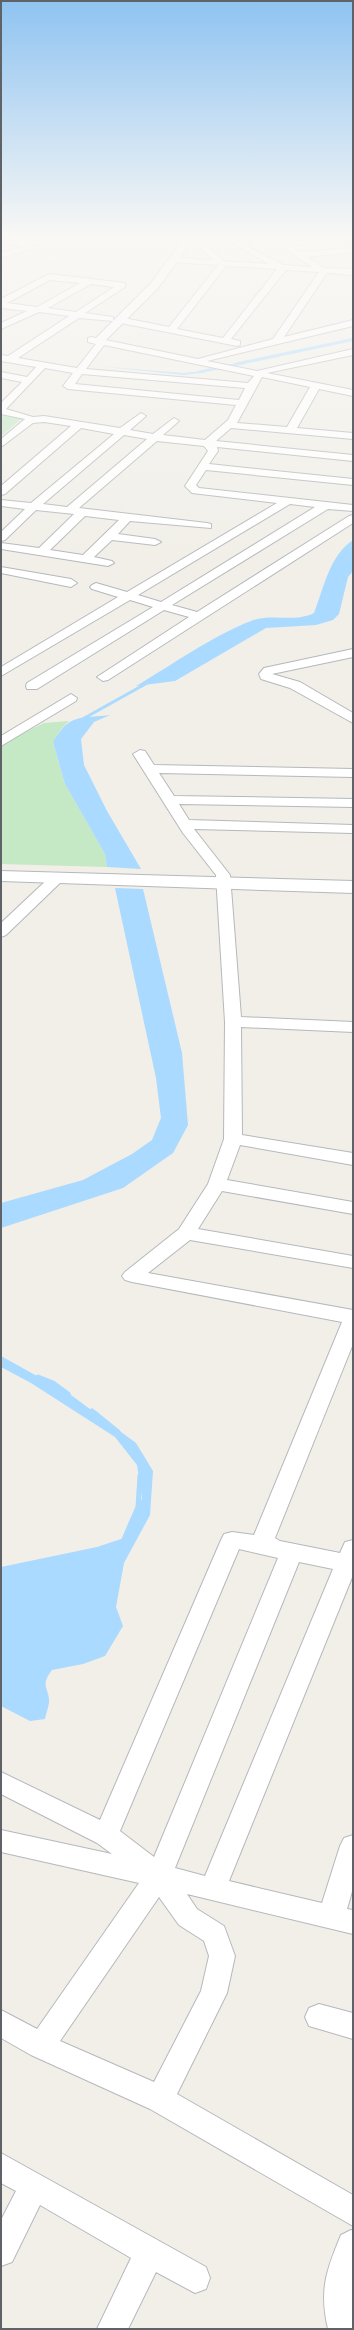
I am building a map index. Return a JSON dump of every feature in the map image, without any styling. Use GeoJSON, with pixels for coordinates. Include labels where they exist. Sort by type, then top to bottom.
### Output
{"type":"FeatureCollection","features":[{"type":"Feature","properties":{"kind":"street"},"geometry":{"type":"LineString","coordinates":[[5,359],[26,347]]}},
{"type":"Feature","properties":{"kind":"street"},"geometry":{"type":"LineString","coordinates":[[93,347],[68,386],[241,403]]}},
{"type":"Feature","properties":{"kind":"street"},"geometry":{"type":"LineString","coordinates":[[131,347],[353,393]]}},
{"type":"Feature","properties":{"kind":"street"},"geometry":{"type":"LineString","coordinates":[[135,347],[203,359],[228,366]]}},
{"type":"Feature","properties":{"kind":"street"},"geometry":{"type":"LineString","coordinates":[[203,359],[254,347]]}},
{"type":"Feature","properties":{"kind":"street"},"geometry":{"type":"LineString","coordinates":[[207,443],[228,425],[251,386],[261,373],[353,352]]}},
{"type":"Feature","properties":{"kind":"street"},"geometry":{"type":"LineString","coordinates":[[326,357],[353,362]]}},
{"type":"Feature","properties":{"kind":"street"},"geometry":{"type":"LineString","coordinates":[[5,359],[79,371],[251,386]]}},
{"type":"Feature","properties":{"kind":"street"},"geometry":{"type":"LineString","coordinates":[[1,410],[43,365]]}},
{"type":"Feature","properties":{"kind":"street"},"geometry":{"type":"LineString","coordinates":[[261,373],[353,390]]}},
{"type":"Feature","properties":{"kind":"street"},"geometry":{"type":"LineString","coordinates":[[1,376],[29,380]]}},
{"type":"Feature","properties":{"kind":"street"},"geometry":{"type":"LineString","coordinates":[[290,431],[316,386]]}},
{"type":"Feature","properties":{"kind":"street"},"geometry":{"type":"LineString","coordinates":[[1,391],[17,394]]}},
{"type":"Feature","properties":{"kind":"street"},"geometry":{"type":"LineString","coordinates":[[1,410],[28,417],[30,420]]}},
{"type":"Feature","properties":{"kind":"street"},"geometry":{"type":"LineString","coordinates":[[1,538],[33,507],[141,416]]}},
{"type":"Feature","properties":{"kind":"street"},"geometry":{"type":"LineString","coordinates":[[1,444],[30,420],[44,419],[155,437],[353,458]]}},
{"type":"Feature","properties":{"kind":"street"},"geometry":{"type":"LineString","coordinates":[[69,510],[174,421]]}},
{"type":"Feature","properties":{"kind":"street"},"geometry":{"type":"LineString","coordinates":[[1,492],[79,425]]}},
{"type":"Feature","properties":{"kind":"street"},"geometry":{"type":"LineString","coordinates":[[228,425],[290,431],[352,433]]}},
{"type":"Feature","properties":{"kind":"street"},"geometry":{"type":"LineString","coordinates":[[207,443],[212,447],[213,451],[204,467],[190,486],[192,490],[353,508]]}},
{"type":"Feature","properties":{"kind":"street"},"geometry":{"type":"LineString","coordinates":[[204,467],[353,482]]}},
{"type":"Feature","properties":{"kind":"street"},"geometry":{"type":"LineString","coordinates":[[1,672],[288,501]]}},
{"type":"Feature","properties":{"kind":"street"},"geometry":{"type":"LineString","coordinates":[[1,503],[207,526]]}},
{"type":"Feature","properties":{"kind":"street"},"geometry":{"type":"LineString","coordinates":[[32,686],[326,505]]}},
{"type":"Feature","properties":{"kind":"street"},"geometry":{"type":"LineString","coordinates":[[42,552],[83,512]]}},
{"type":"Feature","properties":{"kind":"street"},"geometry":{"type":"LineString","coordinates":[[86,559],[128,517]]}},
{"type":"Feature","properties":{"kind":"street"},"geometry":{"type":"LineString","coordinates":[[103,677],[353,518]]}},
{"type":"Feature","properties":{"kind":"street"},"geometry":{"type":"LineString","coordinates":[[109,536],[155,542]]}},
{"type":"Feature","properties":{"kind":"street"},"geometry":{"type":"LineString","coordinates":[[1,546],[108,563]]}},
{"type":"Feature","properties":{"kind":"street"},"geometry":{"type":"LineString","coordinates":[[1,570],[70,583]]}},
{"type":"Feature","properties":{"kind":"street"},"geometry":{"type":"LineString","coordinates":[[96,587],[199,616]]}},
{"type":"Feature","properties":{"kind":"street"},"geometry":{"type":"LineString","coordinates":[[353,653],[268,671],[265,674],[266,676],[295,685],[353,719]]}},
{"type":"Feature","properties":{"kind":"street"},"geometry":{"type":"LineString","coordinates":[[1,742],[71,698]]}},
{"type":"Feature","properties":{"kind":"street"},"geometry":{"type":"LineString","coordinates":[[140,754],[184,824],[223,879],[233,1022],[233,1139],[217,1184],[186,1233],[132,1276],[353,1318],[264,1534],[264,1539],[269,1546]]}},
{"type":"Feature","properties":{"kind":"street"},"geometry":{"type":"LineString","coordinates":[[149,769],[353,773]]}},
{"type":"Feature","properties":{"kind":"street"},"geometry":{"type":"LineString","coordinates":[[169,800],[353,803]]}},
{"type":"Feature","properties":{"kind":"street"},"geometry":{"type":"LineString","coordinates":[[184,824],[353,829]]}},
{"type":"Feature","properties":{"kind":"street"},"geometry":{"type":"LineString","coordinates":[[1,869],[223,879],[353,887]]}},
{"type":"Feature","properties":{"kind":"street"},"geometry":{"type":"LineString","coordinates":[[1,876],[57,878],[353,879]]}},
{"type":"Feature","properties":{"kind":"street"},"geometry":{"type":"LineString","coordinates":[[1,932],[57,878]]}},
{"type":"Feature","properties":{"kind":"street"},"geometry":{"type":"LineString","coordinates":[[233,1022],[353,1027]]}},
{"type":"Feature","properties":{"kind":"street"},"geometry":{"type":"LineString","coordinates":[[233,1139],[353,1158]]}},
{"type":"Feature","properties":{"kind":"street"},"geometry":{"type":"LineString","coordinates":[[217,1184],[353,1208]]}},
{"type":"Feature","properties":{"kind":"street"},"geometry":{"type":"LineString","coordinates":[[186,1233],[353,1262]]}},
{"type":"Feature","properties":{"kind":"street"},"geometry":{"type":"LineString","coordinates":[[106,1835],[232,1540],[269,1546],[292,1552],[351,1559],[213,1888]]}},
{"type":"Feature","properties":{"kind":"street"},"geometry":{"type":"LineString","coordinates":[[41,2046],[159,1876],[292,1552]]}},
{"type":"Feature","properties":{"kind":"street"},"geometry":{"type":"LineString","coordinates":[[1,1782],[106,1835],[159,1876],[188,1917],[215,1934],[222,1956],[214,1993],[160,2099]]}},
{"type":"Feature","properties":{"kind":"street"},"geometry":{"type":"LineString","coordinates":[[1,1841],[213,1888],[342,1919],[353,1846]]}},
{"type":"Feature","properties":{"kind":"street"},"geometry":{"type":"LineString","coordinates":[[319,2017],[353,2026]]}},
{"type":"Feature","properties":{"kind":"street"},"geometry":{"type":"LineString","coordinates":[[1,2023],[41,2046],[160,2099],[353,2211]]}},
{"type":"Feature","properties":{"kind":"street"},"geometry":{"type":"LineString","coordinates":[[1,2167],[195,2278]]}},
{"type":"Feature","properties":{"kind":"street"},"geometry":{"type":"LineString","coordinates":[[1,2251],[34,2186]]}},
{"type":"Feature","properties":{"kind":"street"},"geometry":{"type":"LineString","coordinates":[[343,2329],[337,2304],[336,2292],[352,2245]]}},
{"type":"Feature","properties":{"kind":"street"},"geometry":{"type":"LineString","coordinates":[[112,2329],[150,2252]]}},
{"type":"Feature","properties":{"kind":"green space"},"geometry":{"type":"Polygon","coordinates":[[[1,413],[24,417],[1,436],[1,413]]]}},
{"type":"Feature","properties":{"kind":"green space"},"geometry":{"type":"Polygon","coordinates":[[[69,721],[61,729],[53,742],[65,784],[105,854],[107,867],[1,864],[1,744],[44,723],[69,721]]]}},
{"type":"Feature","properties":{"kind":"water"},"geometry":{"type":"Polygon","coordinates":[[[311,347],[326,347],[240,365],[234,363],[311,347]]]}},
{"type":"Feature","properties":{"kind":"water"},"geometry":{"type":"Polygon","coordinates":[[[97,366],[183,373],[207,372],[184,375],[97,366]]]}},
{"type":"Feature","properties":{"kind":"water"},"geometry":{"type":"Polygon","coordinates":[[[353,540],[353,571],[348,577],[339,614],[333,620],[316,625],[266,628],[175,681],[136,686],[207,642],[251,621],[266,618],[299,617],[314,613],[328,573],[338,555],[353,540]]]}},
{"type":"Feature","properties":{"kind":"water"},"geometry":{"type":"Polygon","coordinates":[[[110,715],[94,722],[81,739],[84,765],[107,811],[141,869],[107,867],[105,854],[65,784],[53,742],[65,726],[76,719],[110,715]]]}},
{"type":"Feature","properties":{"kind":"water"},"geometry":{"type":"Polygon","coordinates":[[[115,888],[143,889],[182,1053],[188,1125],[173,1153],[123,1188],[1,1228],[1,1203],[83,1180],[132,1154],[152,1140],[161,1118],[156,1078],[115,888]]]}},
{"type":"Feature","properties":{"kind":"water"},"geometry":{"type":"Polygon","coordinates":[[[1,1356],[71,1395],[136,1443],[153,1471],[150,1515],[124,1563],[116,1607],[123,1626],[105,1656],[83,1664],[52,1670],[46,1680],[49,1703],[45,1719],[30,1721],[1,1706],[1,1567],[97,1547],[127,1537],[142,1498],[137,1465],[115,1437],[31,1383],[1,1367],[1,1356]]]}},
{"type":"Feature","properties":{"kind":"waterway"},"geometry":{"type":"LineString","coordinates":[[199,372],[243,363]]}},
{"type":"Feature","properties":{"kind":"waterway"},"geometry":{"type":"LineString","coordinates":[[79,721],[149,682]]}},
{"type":"Feature","properties":{"kind":"waterway"},"geometry":{"type":"LineString","coordinates":[[38,1377],[53,1383],[68,1394]]}},
{"type":"Feature","properties":{"kind":"waterway"},"geometry":{"type":"LineString","coordinates":[[92,1411],[118,1432]]}},
{"type":"Feature","properties":{"kind":"waterway"},"geometry":{"type":"LineString","coordinates":[[122,1544],[138,1507],[140,1476]]}}]}
